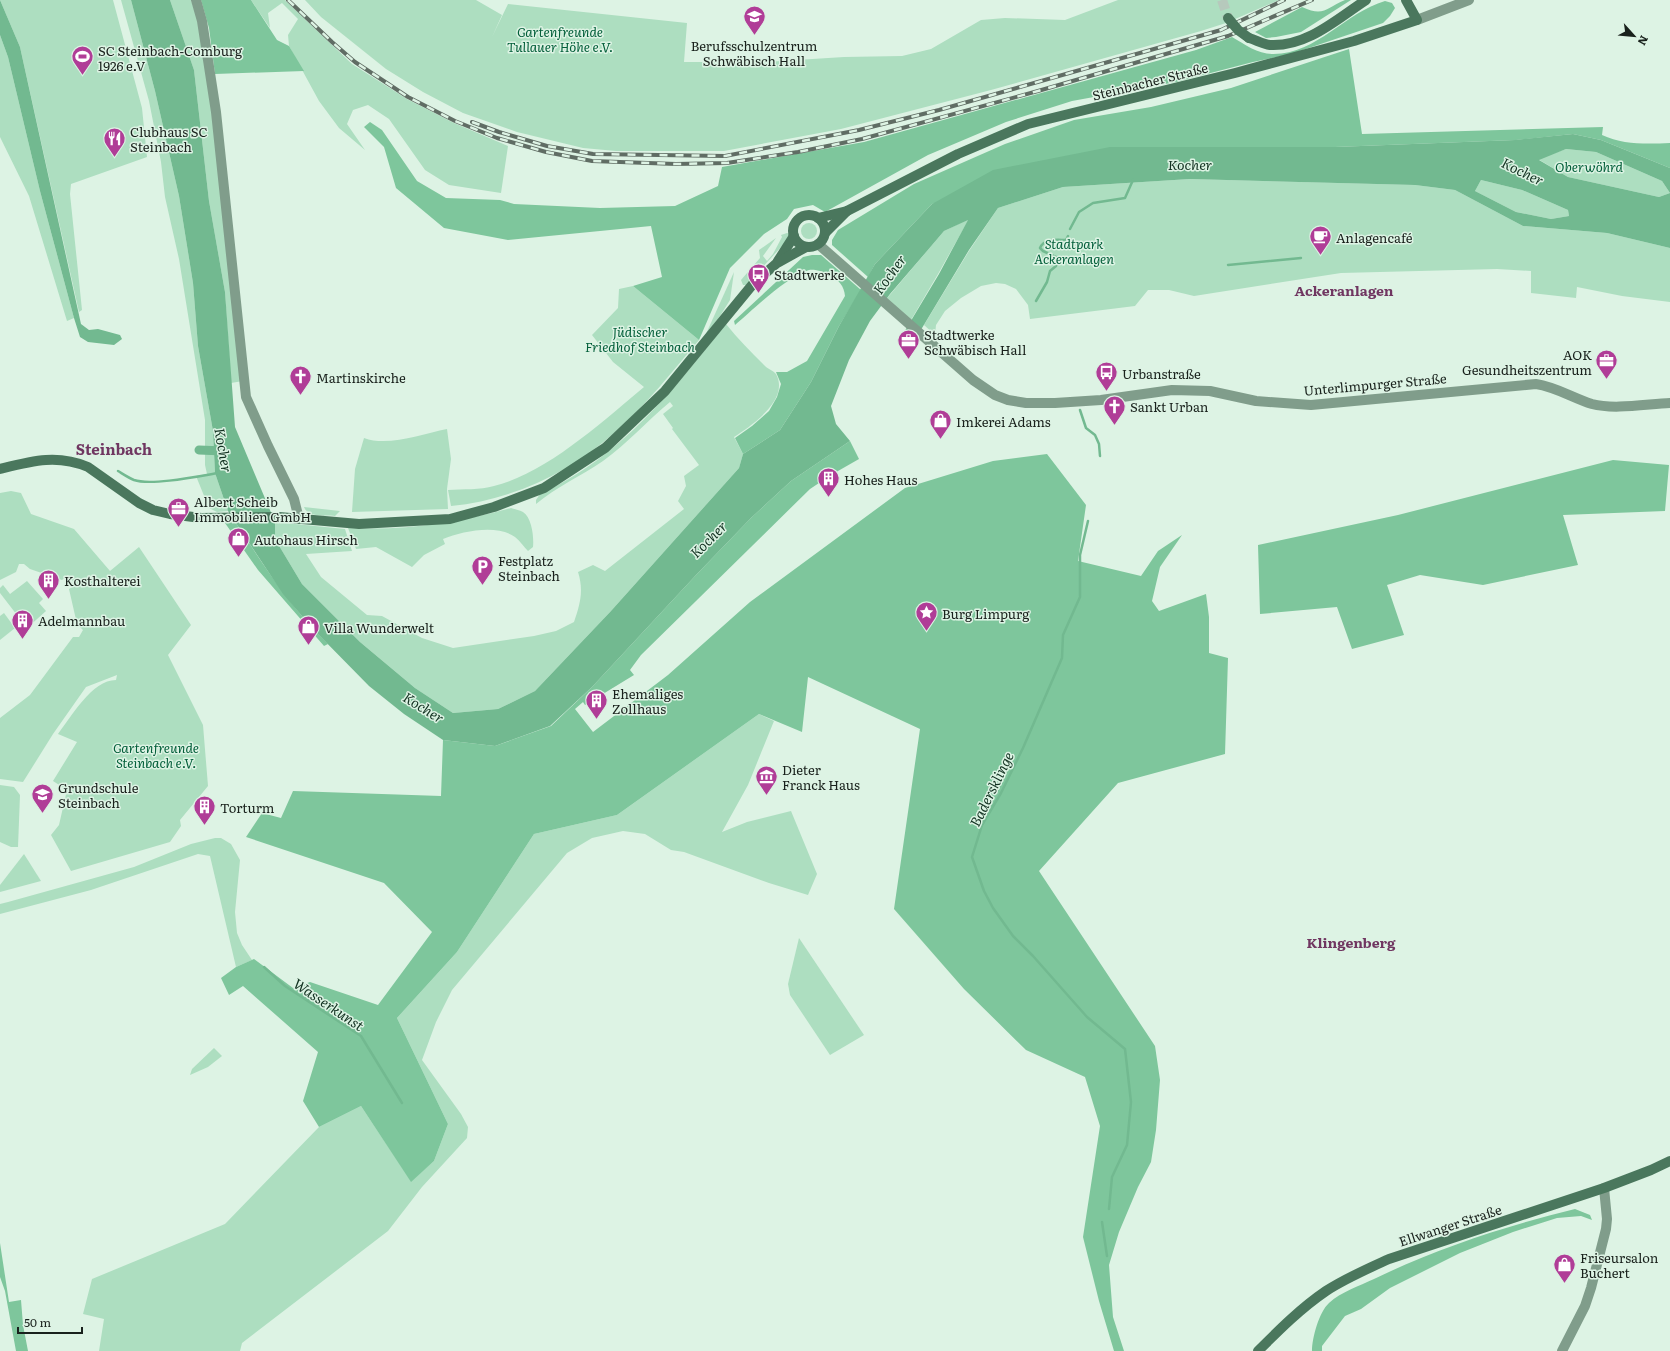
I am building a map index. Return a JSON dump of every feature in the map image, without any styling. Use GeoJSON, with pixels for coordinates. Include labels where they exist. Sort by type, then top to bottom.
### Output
{"type":"FeatureCollection","features":[{"type":"Feature","properties":{"kind":"main road"},"geometry":{"type":"LineString","coordinates":[[1228,18],[1238,30],[1249,38],[1268,45],[1284,45],[1305,40],[1366,0]]}},
{"type":"Feature","properties":{"kind":"main road"},"geometry":{"type":"LineString","coordinates":[[1406,0],[1417,20]]}},
{"type":"Feature","properties":{"kind":"main road","name":"Steinbacher Straße"},"geometry":{"type":"LineString","coordinates":[[818,218],[847,211],[958,154],[1028,124],[1243,71],[1354,41],[1417,20]]}},
{"type":"Feature","properties":{"kind":"main road","name":"Steinbacher Straße"},"geometry":{"type":"LineString","coordinates":[[824,233],[847,211]]}},
{"type":"Feature","properties":{"kind":"main road"},"geometry":{"type":"LineString","coordinates":[[808,215],[818,218],[824,225],[824,233],[822,240],[818,244],[814,246],[806,246],[798,243],[794,236],[794,227],[799,219],[808,215]]}},
{"type":"Feature","properties":{"kind":"main road"},"geometry":{"type":"LineString","coordinates":[[777,263],[794,236]]}},
{"type":"Feature","properties":{"kind":"main road"},"geometry":{"type":"LineString","coordinates":[[0,469],[34,460],[53,459],[66,461],[88,467],[139,503],[154,510],[170,514],[201,518],[279,517],[359,524],[450,518],[494,507],[544,488],[605,448],[665,391],[753,284],[777,263],[806,246]]}},
{"type":"Feature","properties":{"kind":"main road","name":"Ellwanger Straße"},"geometry":{"type":"LineString","coordinates":[[1258,1351],[1274,1334],[1324,1292],[1359,1272],[1389,1259],[1604,1188],[1670,1161]]}},
{"type":"Feature","properties":{"kind":"street"},"geometry":{"type":"LineString","coordinates":[[196,0],[202,21],[216,112],[246,397],[294,499],[299,518]]}},
{"type":"Feature","properties":{"kind":"street","name":"Steinbacher Straße"},"geometry":{"type":"LineString","coordinates":[[1417,20],[1469,0]]}},
{"type":"Feature","properties":{"kind":"street","name":"Unterlimpurger Straße"},"geometry":{"type":"LineString","coordinates":[[818,244],[973,380],[995,395],[1008,400],[1026,403],[1055,403],[1101,400],[1147,392],[1172,390],[1228,394],[1256,401],[1311,405],[1536,384],[1548,386],[1593,404],[1606,406],[1670,403]]}},
{"type":"Feature","properties":{"kind":"street"},"geometry":{"type":"LineString","coordinates":[[1562,1351],[1585,1306],[1591,1288],[1606,1229],[1607,1219],[1604,1188]]}},
{"type":"Feature","properties":{"kind":"green space","name":"SC Steinbach-Comburg 1926 e.V"},"geometry":{"type":"Polygon","coordinates":[[[0,0],[113,0],[142,108],[147,157],[71,184],[70,194],[82,310],[79,312],[20,47],[0,0]]]}},
{"type":"Feature","properties":{"kind":"green space"},"geometry":{"type":"Polygon","coordinates":[[[121,0],[131,0],[155,91],[179,196],[193,283],[198,346],[213,431],[215,473],[228,511],[217,512],[209,508],[196,476],[207,474],[205,465],[205,420],[179,259],[165,197],[161,162],[149,101],[121,0]]]}},
{"type":"Feature","properties":{"kind":"green space"},"geometry":{"type":"Polygon","coordinates":[[[170,0],[191,0],[199,24],[210,93],[243,381],[231,383],[225,292],[209,201],[194,70],[170,0]]]}},
{"type":"Feature","properties":{"kind":"green space"},"geometry":{"type":"Polygon","coordinates":[[[251,0],[285,0],[352,64],[407,99],[454,123],[508,146],[501,193],[449,185],[425,170],[389,119],[368,105],[353,110],[347,124],[365,150],[339,128],[319,101],[289,46],[288,35],[298,19],[282,3],[268,13],[270,28],[251,0]]]}},
{"type":"Feature","properties":{"kind":"green space","name":"Gartenfreunde Tullauer Höhe e.V."},"geometry":{"type":"Polygon","coordinates":[[[305,0],[476,0],[502,15],[492,37],[508,4],[687,23],[684,62],[765,62],[844,57],[902,56],[931,49],[981,20],[1005,18],[1065,20],[1118,0],[1279,0],[1226,23],[1201,31],[991,90],[841,129],[724,151],[616,151],[583,148],[517,132],[463,113],[423,92],[386,69],[321,17],[305,0]]]}},
{"type":"Feature","properties":{"kind":"green space"},"geometry":{"type":"Polygon","coordinates":[[[0,35],[8,57],[40,191],[74,318],[67,321],[29,196],[0,137],[0,35]]]}},
{"type":"Feature","properties":{"kind":"green space","name":"Oberwöhrd"},"geometry":{"type":"Polygon","coordinates":[[[1566,149],[1596,152],[1662,181],[1670,193],[1659,197],[1568,177],[1538,159],[1566,149]]]}},
{"type":"Feature","properties":{"kind":"green space","name":"Stadtpark Ackeranlagen"},"geometry":{"type":"Polygon","coordinates":[[[1190,179],[1415,185],[1455,190],[1523,226],[1607,233],[1670,248],[1670,302],[1622,296],[1577,287],[1576,298],[1531,293],[1531,271],[1497,269],[1341,273],[1194,296],[1169,290],[1148,290],[1135,306],[1030,319],[1028,305],[1016,289],[1005,284],[996,283],[981,286],[961,298],[945,311],[936,325],[935,335],[924,325],[969,251],[998,208],[1063,187],[1190,179]]]}},
{"type":"Feature","properties":{"kind":"green space"},"geometry":{"type":"Polygon","coordinates":[[[1481,180],[1522,190],[1568,210],[1569,216],[1551,219],[1516,212],[1475,191],[1481,180]]]}},
{"type":"Feature","properties":{"kind":"green space"},"geometry":{"type":"Polygon","coordinates":[[[969,219],[908,325],[883,303],[944,231],[969,219]]]}},
{"type":"Feature","properties":{"kind":"green space"},"geometry":{"type":"Polygon","coordinates":[[[806,223],[812,223],[817,228],[815,237],[812,239],[806,239],[801,234],[801,228],[806,223]]]}},
{"type":"Feature","properties":{"kind":"green space"},"geometry":{"type":"Polygon","coordinates":[[[787,233],[790,234],[783,245],[746,285],[743,285],[741,280],[760,258],[759,250],[776,238],[763,256],[767,261],[773,254],[782,237],[781,235],[787,233]]]}},
{"type":"Feature","properties":{"kind":"green space"},"geometry":{"type":"Polygon","coordinates":[[[734,272],[730,300],[705,336],[734,272]]]}},
{"type":"Feature","properties":{"kind":"green space","name":"Jüdischer Friedhof Steinbach"},"geometry":{"type":"Polygon","coordinates":[[[633,286],[699,340],[658,388],[626,422],[598,447],[579,460],[559,472],[518,491],[474,503],[451,506],[448,490],[477,489],[494,486],[534,470],[574,444],[644,387],[613,362],[592,335],[618,308],[619,289],[633,286]]]}},
{"type":"Feature","properties":{"kind":"green space"},"geometry":{"type":"Polygon","coordinates":[[[726,324],[765,366],[776,374],[779,384],[778,393],[774,402],[767,411],[759,419],[734,437],[743,454],[739,468],[611,611],[535,691],[498,709],[453,713],[415,688],[360,642],[302,584],[275,539],[275,522],[345,529],[352,551],[306,554],[321,577],[367,615],[382,616],[422,638],[453,648],[534,636],[556,631],[574,622],[581,591],[578,572],[593,565],[605,571],[684,509],[678,501],[686,486],[684,476],[699,465],[672,429],[673,428],[663,414],[673,406],[670,402],[603,461],[552,492],[536,504],[536,500],[540,494],[569,479],[596,461],[620,442],[686,374],[726,324]]]}},
{"type":"Feature","properties":{"kind":"green space"},"geometry":{"type":"Polygon","coordinates":[[[447,429],[451,459],[447,489],[448,509],[352,512],[355,469],[364,438],[384,441],[405,439],[447,429]]]}},
{"type":"Feature","properties":{"kind":"green space","name":"Gartenfreunde Steinbach e.V."},"geometry":{"type":"Polygon","coordinates":[[[11,491],[21,493],[31,514],[74,529],[110,571],[139,547],[191,625],[168,655],[203,725],[208,786],[180,820],[181,826],[170,842],[71,871],[51,835],[59,825],[67,790],[53,781],[77,742],[58,734],[76,709],[91,693],[99,686],[116,680],[117,675],[86,687],[53,734],[23,782],[0,779],[0,718],[30,695],[73,637],[79,637],[83,630],[77,624],[69,589],[76,585],[68,575],[62,580],[30,569],[24,564],[19,564],[16,572],[0,580],[0,493],[11,491]]]}},
{"type":"Feature","properties":{"kind":"green space"},"geometry":{"type":"Polygon","coordinates":[[[304,507],[340,511],[335,516],[318,515],[309,513],[304,507]]]}},
{"type":"Feature","properties":{"kind":"green space"},"geometry":{"type":"Polygon","coordinates":[[[511,508],[523,512],[530,523],[533,533],[533,547],[528,551],[515,537],[508,533],[490,530],[470,531],[443,539],[445,544],[424,555],[412,567],[376,547],[356,549],[348,528],[369,529],[430,525],[470,518],[511,508]]]}},
{"type":"Feature","properties":{"kind":"green space"},"geometry":{"type":"Polygon","coordinates":[[[27,581],[43,599],[39,603],[46,611],[27,628],[0,593],[0,588],[3,585],[10,594],[27,581]]]}},
{"type":"Feature","properties":{"kind":"green space"},"geometry":{"type":"Polygon","coordinates":[[[4,613],[15,628],[0,640],[0,616],[4,613]]]}},
{"type":"Feature","properties":{"kind":"green space"},"geometry":{"type":"Polygon","coordinates":[[[759,714],[774,721],[748,785],[722,832],[747,822],[791,811],[817,874],[808,895],[769,883],[684,852],[671,850],[645,834],[623,831],[592,838],[567,853],[452,990],[436,1022],[422,1060],[461,1114],[468,1127],[467,1138],[422,1187],[388,1231],[242,1343],[240,1351],[99,1351],[104,1319],[83,1314],[92,1279],[225,1224],[319,1127],[361,1106],[411,1181],[434,1161],[448,1124],[397,1018],[457,952],[534,834],[617,815],[759,714]]]}},
{"type":"Feature","properties":{"kind":"green space"},"geometry":{"type":"Polygon","coordinates":[[[0,785],[14,787],[20,795],[18,847],[11,847],[0,842],[0,785]]]}},
{"type":"Feature","properties":{"kind":"green space"},"geometry":{"type":"Polygon","coordinates":[[[221,838],[231,844],[240,860],[235,912],[237,933],[242,945],[252,960],[236,967],[210,856],[198,854],[91,890],[0,914],[0,904],[134,867],[191,844],[221,838]]]}},
{"type":"Feature","properties":{"kind":"green space"},"geometry":{"type":"Polygon","coordinates":[[[24,854],[41,881],[0,892],[0,885],[24,854]]]}},
{"type":"Feature","properties":{"kind":"green space"},"geometry":{"type":"Polygon","coordinates":[[[799,938],[864,1035],[830,1055],[790,995],[788,984],[799,938]]]}},
{"type":"Feature","properties":{"kind":"green space"},"geometry":{"type":"Polygon","coordinates":[[[214,1048],[222,1056],[208,1067],[190,1075],[192,1069],[214,1048]]]}},
{"type":"Feature","properties":{"kind":"shaded area"},"geometry":{"type":"Polygon","coordinates":[[[201,0],[251,0],[277,40],[289,46],[304,71],[215,74],[209,28],[201,0]]]}},
{"type":"Feature","properties":{"kind":"shaded area"},"geometry":{"type":"Polygon","coordinates":[[[1345,0],[1351,0],[1301,32],[1266,38],[1255,32],[1302,7],[1309,10],[1320,11],[1345,0]]]}},
{"type":"Feature","properties":{"kind":"shaded area"},"geometry":{"type":"Polygon","coordinates":[[[1385,1],[1392,3],[1395,8],[1383,23],[1291,54],[1253,62],[1176,82],[1072,101],[1006,122],[928,155],[825,212],[813,205],[794,209],[787,219],[764,234],[730,268],[699,340],[633,286],[662,277],[651,226],[508,240],[444,228],[396,188],[384,147],[364,127],[370,122],[382,130],[417,181],[446,198],[500,200],[514,204],[600,208],[675,206],[718,186],[722,167],[864,142],[1196,50],[1232,37],[1251,48],[1267,54],[1288,52],[1303,48],[1317,41],[1357,14],[1371,6],[1385,1]]]}},
{"type":"Feature","properties":{"kind":"shaded area"},"geometry":{"type":"Polygon","coordinates":[[[1349,49],[1362,134],[1603,127],[1602,135],[1618,141],[1644,144],[1670,143],[1670,168],[1601,140],[1573,134],[1516,140],[1335,147],[1153,147],[932,204],[875,264],[868,277],[832,245],[832,240],[838,230],[914,184],[1005,144],[1074,120],[1151,107],[1231,88],[1349,49]]]}},
{"type":"Feature","properties":{"kind":"shaded area"},"geometry":{"type":"Polygon","coordinates":[[[821,255],[861,290],[839,326],[811,382],[780,430],[743,454],[735,438],[769,411],[777,397],[781,384],[776,372],[787,372],[807,361],[845,296],[844,289],[838,281],[828,274],[820,271],[809,270],[790,279],[780,286],[735,325],[734,321],[803,257],[821,255]]]}},
{"type":"Feature","properties":{"kind":"shaded area"},"geometry":{"type":"Polygon","coordinates":[[[850,441],[859,459],[810,489],[641,655],[630,670],[634,675],[585,705],[583,702],[575,709],[593,732],[668,675],[750,602],[905,488],[993,461],[1047,454],[1086,505],[1078,561],[1141,576],[1158,551],[1182,535],[1160,567],[1152,601],[1159,611],[1206,594],[1209,617],[1209,653],[1228,658],[1225,754],[1118,783],[1039,871],[1155,1046],[1160,1080],[1156,1130],[1151,1162],[1138,1187],[1119,1232],[1109,1265],[1113,1317],[1124,1351],[1114,1351],[1099,1301],[1083,1237],[1100,1126],[1085,1077],[1026,1050],[964,989],[894,909],[920,729],[808,677],[802,732],[759,714],[617,815],[534,834],[457,952],[397,1018],[448,1124],[434,1161],[411,1182],[361,1106],[319,1127],[303,1101],[318,1052],[243,986],[229,995],[221,978],[236,967],[254,959],[293,988],[310,982],[378,1005],[432,932],[384,883],[246,837],[262,813],[281,818],[293,791],[441,796],[443,740],[495,746],[551,726],[592,687],[751,518],[791,481],[850,441]]]}},
{"type":"Feature","properties":{"kind":"shaded area"},"geometry":{"type":"Polygon","coordinates":[[[1613,460],[1669,465],[1665,511],[1563,515],[1578,565],[1483,585],[1420,575],[1387,585],[1404,635],[1352,649],[1337,607],[1260,614],[1258,545],[1398,515],[1613,460]]]}},
{"type":"Feature","properties":{"kind":"shaded area"},"geometry":{"type":"Polygon","coordinates":[[[225,523],[236,523],[290,601],[328,644],[324,646],[258,570],[225,523]]]}},
{"type":"Feature","properties":{"kind":"shaded area"},"geometry":{"type":"Polygon","coordinates":[[[1575,1209],[1590,1215],[1592,1220],[1581,1216],[1557,1218],[1513,1232],[1460,1253],[1390,1288],[1361,1309],[1345,1316],[1322,1346],[1322,1351],[1312,1351],[1313,1339],[1322,1312],[1329,1303],[1345,1292],[1423,1257],[1498,1230],[1575,1209]]]}},
{"type":"Feature","properties":{"kind":"shaded area"},"geometry":{"type":"Polygon","coordinates":[[[0,1243],[9,1302],[21,1300],[23,1325],[28,1351],[16,1351],[5,1291],[0,1277],[0,1243]]]}},
{"type":"Feature","properties":{"kind":"water"},"geometry":{"type":"Polygon","coordinates":[[[0,0],[20,47],[81,324],[89,330],[98,329],[120,335],[122,339],[114,345],[88,342],[80,337],[40,191],[8,57],[0,35],[0,0]]]}},
{"type":"Feature","properties":{"kind":"water","name":"Kocher"},"geometry":{"type":"Polygon","coordinates":[[[131,0],[170,0],[194,70],[209,201],[225,292],[235,427],[275,522],[275,539],[302,584],[360,642],[415,688],[453,713],[498,709],[535,691],[611,611],[739,468],[743,454],[780,430],[811,382],[839,326],[875,264],[932,204],[993,170],[1110,147],[1335,147],[1515,140],[1573,134],[1601,140],[1670,168],[1670,193],[1670,248],[1607,233],[1523,226],[1455,190],[1415,185],[1190,179],[1063,187],[998,208],[969,250],[913,343],[903,334],[939,274],[968,220],[944,231],[890,294],[870,321],[849,360],[831,406],[836,424],[850,441],[791,481],[751,518],[592,687],[550,726],[495,746],[443,740],[404,714],[369,686],[314,630],[283,594],[228,511],[215,473],[213,431],[198,346],[193,283],[179,196],[155,91],[131,0]],[[1566,149],[1539,160],[1568,177],[1659,197],[1670,193],[1662,181],[1596,152],[1566,149]],[[1481,180],[1475,191],[1516,212],[1551,219],[1569,216],[1568,210],[1522,190],[1481,180]]]}},
{"type":"Feature","properties":{"kind":"waterway"},"geometry":{"type":"LineString","coordinates":[[1070,229],[1079,212],[1093,203],[1125,198],[1133,180]]}},
{"type":"Feature","properties":{"kind":"waterway"},"geometry":{"type":"LineString","coordinates":[[1036,301],[1047,282],[1050,271],[1056,266],[1058,258],[1040,248],[1047,241],[1066,240],[1068,236]]}},
{"type":"Feature","properties":{"kind":"waterway"},"geometry":{"type":"LineString","coordinates":[[1228,265],[1301,258]]}},
{"type":"Feature","properties":{"kind":"waterway","name":"Badersklinge"},"geometry":{"type":"LineString","coordinates":[[1080,410],[1086,428],[1095,435],[1099,444],[1100,456]]}},
{"type":"Feature","properties":{"kind":"waterway","name":"Kocher"},"geometry":{"type":"LineString","coordinates":[[199,450],[224,451]]}},
{"type":"Feature","properties":{"kind":"waterway","name":"Kocher"},"geometry":{"type":"LineString","coordinates":[[118,471],[134,480],[142,482],[176,480],[218,473]]}},
{"type":"Feature","properties":{"kind":"waterway","name":"Badersklinge"},"geometry":{"type":"LineString","coordinates":[[1088,521],[1080,555],[1080,597],[1063,635],[1062,658],[1023,748],[1001,793],[982,825],[972,857],[984,891],[993,908],[1013,936],[1033,956],[1087,1017],[1125,1049],[1131,1102],[1127,1145],[1112,1177],[1109,1209]]}},
{"type":"Feature","properties":{"kind":"waterway","name":"Wasserkunst"},"geometry":{"type":"LineString","coordinates":[[264,967],[285,986],[361,1036],[402,1103]]}},
{"type":"Feature","properties":{"kind":"waterway","name":"Badersklinge"},"geometry":{"type":"LineString","coordinates":[[1102,1222],[1107,1256]]}},
{"type":"Feature","properties":{"kind":"tunnel"},"geometry":{"type":"LineString","coordinates":[[1222,0],[1228,18]]}},
{"type":"Feature","properties":{"kind":"railway"},"geometry":{"type":"LineString","coordinates":[[288,0],[355,62],[408,97],[455,121],[497,138],[546,152],[592,161],[676,164],[727,163],[798,152],[862,139],[1038,91],[1228,36],[1312,0]]}},
{"type":"Feature","properties":{"kind":"railway"},"geometry":{"type":"LineString","coordinates":[[472,122],[499,132],[547,146],[593,154],[725,156],[859,130],[939,110],[1221,30],[1284,0]]}},
{"type":"Feature","properties":{"kind":"place","name":"Berufsschulzentrum Schwäbisch Hall"},"geometry":{"type":"Point","coordinates":[754,36]}},
{"type":"Feature","properties":{"kind":"place","name":"SC Steinbach-Comburg 1926 e.V"},"geometry":{"type":"Point","coordinates":[82,76]}},
{"type":"Feature","properties":{"kind":"place","name":"Clubhaus SC Steinbach"},"geometry":{"type":"Point","coordinates":[115,158]}},
{"type":"Feature","properties":{"kind":"place","name":"Anlagencafé"},"geometry":{"type":"Point","coordinates":[1320,256]}},
{"type":"Feature","properties":{"kind":"place","name":"Stadtwerke"},"geometry":{"type":"Point","coordinates":[758,294]}},
{"type":"Feature","properties":{"kind":"place","name":"Stadtwerke Schwäbisch Hall"},"geometry":{"type":"Point","coordinates":[908,360]}},
{"type":"Feature","properties":{"kind":"place","name":"AOK Gesundheitszentrum"},"geometry":{"type":"Point","coordinates":[1607,380]}},
{"type":"Feature","properties":{"kind":"place","name":"Urbanstraße"},"geometry":{"type":"Point","coordinates":[1106,392]}},
{"type":"Feature","properties":{"kind":"place","name":"Martinskirche"},"geometry":{"type":"Point","coordinates":[300,396]}},
{"type":"Feature","properties":{"kind":"place","name":"Sankt Urban"},"geometry":{"type":"Point","coordinates":[1114,426]}},
{"type":"Feature","properties":{"kind":"place","name":"Imkerei Adams"},"geometry":{"type":"Point","coordinates":[941,440]}},
{"type":"Feature","properties":{"kind":"place","name":"Hohes Haus"},"geometry":{"type":"Point","coordinates":[828,498]}},
{"type":"Feature","properties":{"kind":"place","name":"Albert Scheib Immobilien GmbH"},"geometry":{"type":"Point","coordinates":[178,528]}},
{"type":"Feature","properties":{"kind":"place","name":"Autohaus Hirsch"},"geometry":{"type":"Point","coordinates":[238,558]}},
{"type":"Feature","properties":{"kind":"place","name":"Festplatz Steinbach"},"geometry":{"type":"Point","coordinates":[483,586]}},
{"type":"Feature","properties":{"kind":"place","name":"Kosthalterei"},"geometry":{"type":"Point","coordinates":[49,600]}},
{"type":"Feature","properties":{"kind":"place","name":"Burg Limpurg"},"geometry":{"type":"Point","coordinates":[927,632]}},
{"type":"Feature","properties":{"kind":"place","name":"Adelmannbau"},"geometry":{"type":"Point","coordinates":[22,640]}},
{"type":"Feature","properties":{"kind":"place","name":"Villa Wunderwelt"},"geometry":{"type":"Point","coordinates":[308,646]}},
{"type":"Feature","properties":{"kind":"place","name":"Ehemaliges Zollhaus"},"geometry":{"type":"Point","coordinates":[596,720]}},
{"type":"Feature","properties":{"kind":"place","name":"Dieter Franck Haus"},"geometry":{"type":"Point","coordinates":[767,796]}},
{"type":"Feature","properties":{"kind":"place","name":"Grundschule Steinbach"},"geometry":{"type":"Point","coordinates":[42,814]}},
{"type":"Feature","properties":{"kind":"place","name":"Torturm"},"geometry":{"type":"Point","coordinates":[205,826]}},
{"type":"Feature","properties":{"kind":"place","name":"Friseursalon Buchert"},"geometry":{"type":"Point","coordinates":[1565,1284]}},
{"type":"Feature","properties":{"kind":"district","name":"Ackeranlagen"},"geometry":{"type":"Point","coordinates":[1344,290]}},
{"type":"Feature","properties":{"kind":"district","name":"Steinbach"},"geometry":{"type":"Point","coordinates":[114,448]}},
{"type":"Feature","properties":{"kind":"district","name":"Klingenberg"},"geometry":{"type":"Point","coordinates":[1351,942]}}]}
